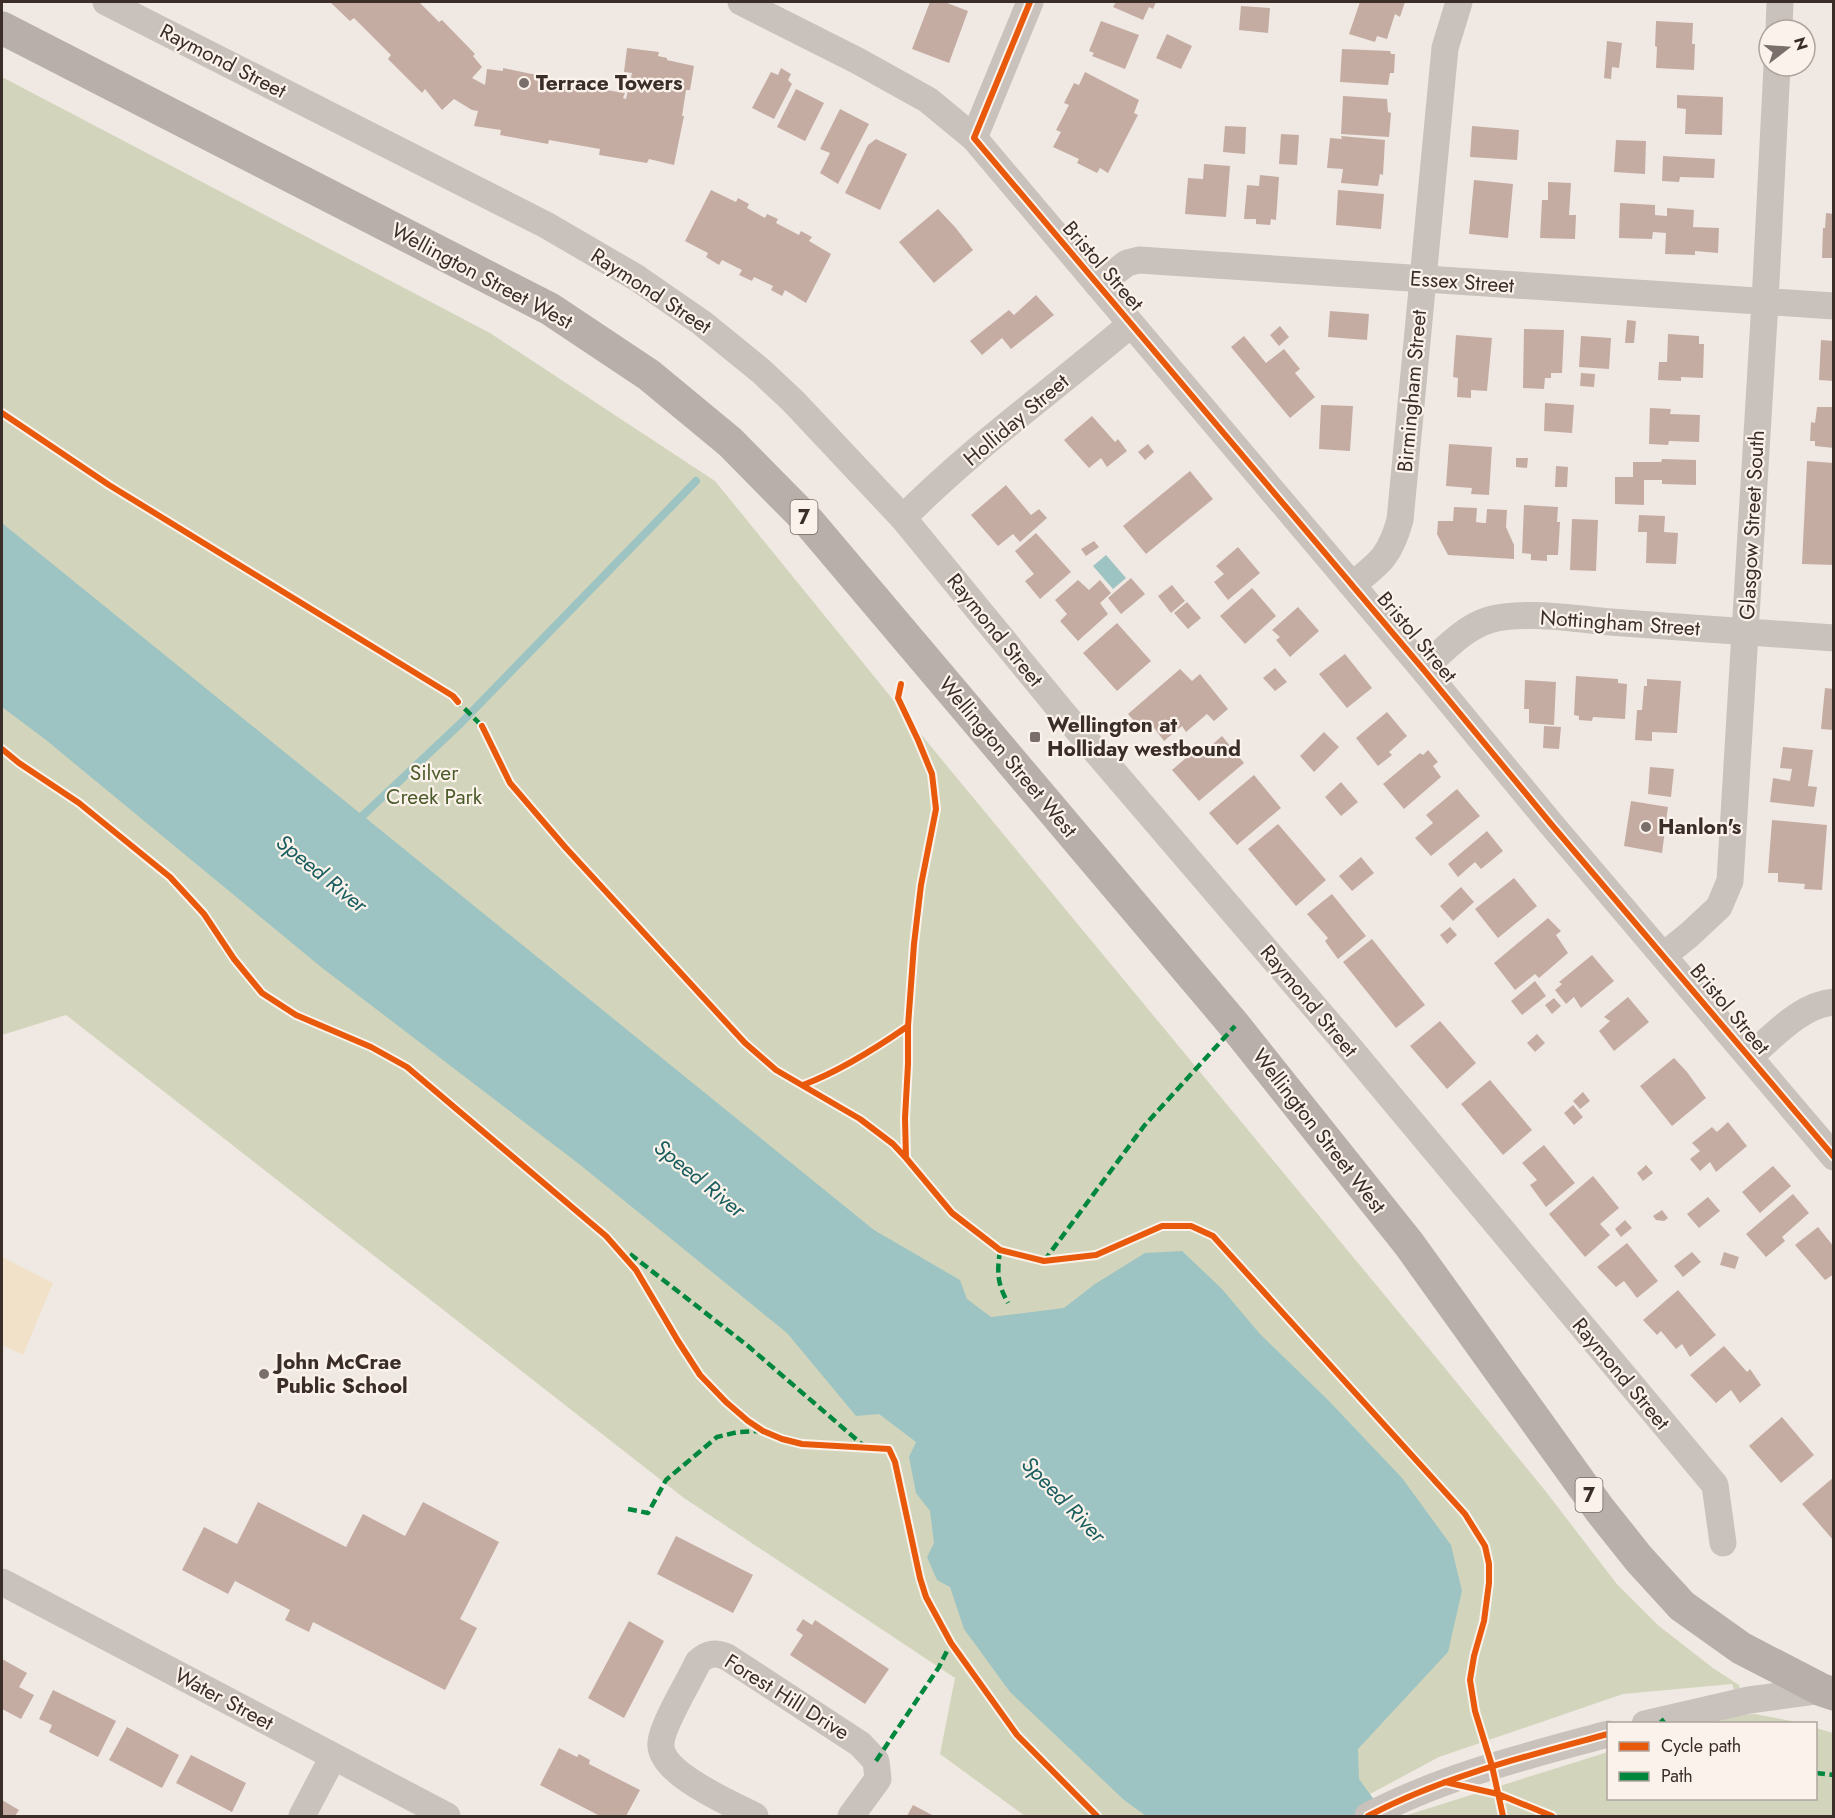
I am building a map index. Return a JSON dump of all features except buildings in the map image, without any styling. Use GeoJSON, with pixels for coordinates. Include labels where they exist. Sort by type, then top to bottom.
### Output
{"type":"FeatureCollection","features":[{"type":"Feature","properties":{"kind":"main road","name":"Wellington Street West"},"geometry":{"type":"LineString","coordinates":[[2,28],[550,309],[649,375],[730,442],[808,521],[1235,1026],[1408,1244],[1638,1559],[1682,1606],[1741,1648],[1828,1692]]}},
{"type":"Feature","properties":{"kind":"street","name":"Raymond Street"},"geometry":{"type":"LineString","coordinates":[[105,2],[546,225],[637,278],[702,323],[761,371],[793,401],[903,518],[1063,713],[1343,1040],[1715,1485],[1723,1543]]}},
{"type":"Feature","properties":{"kind":"street","name":"Bristol Street"},"geometry":{"type":"LineString","coordinates":[[741,2],[858,61],[928,100],[974,138],[1424,669],[1551,824],[1833,1157]]}},
{"type":"Feature","properties":{"kind":"street"},"geometry":{"type":"LineString","coordinates":[[974,138],[1030,2]]}},
{"type":"Feature","properties":{"kind":"street","name":"Birmingham Street"},"geometry":{"type":"LineString","coordinates":[[1352,585],[1377,565],[1389,550],[1400,520],[1445,48],[1459,2]]}},
{"type":"Feature","properties":{"kind":"street"},"geometry":{"type":"LineString","coordinates":[[1779,18],[1780,2]]}},
{"type":"Feature","properties":{"kind":"street","name":"Glasgow Street South"},"geometry":{"type":"LineString","coordinates":[[1663,956],[1719,907],[1730,882],[1766,302],[1776,78]]}},
{"type":"Feature","properties":{"kind":"street","name":"Essex Street"},"geometry":{"type":"LineString","coordinates":[[1098,285],[1127,263],[1139,260],[1833,306]]}},
{"type":"Feature","properties":{"kind":"street","name":"Holliday Street"},"geometry":{"type":"LineString","coordinates":[[903,518],[955,470],[1131,324]]}},
{"type":"Feature","properties":{"kind":"street","name":"Nottingham Street"},"geometry":{"type":"LineString","coordinates":[[1424,669],[1456,639],[1471,629],[1488,620],[1506,616],[1564,618],[1833,638]]}},
{"type":"Feature","properties":{"kind":"street"},"geometry":{"type":"LineString","coordinates":[[1749,1057],[1795,1018],[1811,1008],[1833,1002]]}},
{"type":"Feature","properties":{"kind":"street","name":"Water Street"},"geometry":{"type":"LineString","coordinates":[[2,1582],[447,1816]]}},
{"type":"Feature","properties":{"kind":"street","name":"Forest Hill Drive"},"geometry":{"type":"LineString","coordinates":[[755,1816],[682,1778],[664,1760],[660,1744],[664,1729],[699,1662],[706,1655],[717,1653],[727,1657],[860,1744],[876,1761],[878,1779],[851,1816]]}},
{"type":"Feature","properties":{"kind":"street"},"geometry":{"type":"LineString","coordinates":[[1654,1722],[1749,1700],[1828,1692]]}},
{"type":"Feature","properties":{"kind":"street"},"geometry":{"type":"LineString","coordinates":[[1376,1812],[1434,1786],[1492,1766],[1607,1734]]}},
{"type":"Feature","properties":{"kind":"street"},"geometry":{"type":"LineString","coordinates":[[302,1816],[333,1757]]}},
{"type":"Feature","properties":{"kind":"green space","name":"Silver Creek Park"},"geometry":{"type":"Polygon","coordinates":[[[2,77],[490,333],[715,481],[947,766],[1435,1356],[1547,1493],[1616,1583],[1659,1626],[1739,1685],[1740,1689],[1734,1690],[1732,1684],[1623,1694],[1439,1757],[1329,1816],[1025,1816],[940,1754],[955,1678],[684,1498],[66,1015],[2,1035],[2,77]]]}},
{"type":"Feature","properties":{"kind":"green space"},"geometry":{"type":"Polygon","coordinates":[[[1755,1714],[1797,1722],[1707,1722],[1726,1716],[1755,1714]]]}},
{"type":"Feature","properties":{"kind":"green space"},"geometry":{"type":"Polygon","coordinates":[[[1817,1728],[1833,1733],[1833,1816],[1404,1816],[1607,1752],[1607,1800],[1817,1800],[1817,1728]]]}},
{"type":"Feature","properties":{"kind":"sand"},"geometry":{"type":"Polygon","coordinates":[[[2,1257],[53,1283],[23,1355],[2,1345],[2,1257]]]}},
{"type":"Feature","properties":{"kind":"water","name":"Speed River"},"geometry":{"type":"Polygon","coordinates":[[[2,523],[874,1230],[960,1280],[967,1299],[991,1317],[1064,1308],[1095,1284],[1145,1253],[1182,1251],[1222,1289],[1260,1334],[1328,1400],[1402,1478],[1451,1545],[1462,1591],[1448,1652],[1358,1749],[1359,1779],[1386,1816],[1146,1816],[1124,1800],[1010,1692],[964,1629],[950,1587],[937,1580],[927,1557],[934,1543],[930,1511],[916,1493],[909,1457],[916,1442],[879,1414],[856,1416],[787,1333],[579,1164],[321,967],[46,740],[2,707],[2,523]]]}},
{"type":"Feature","properties":{"kind":"water"},"geometry":{"type":"Polygon","coordinates":[[[1106,555],[1126,578],[1113,589],[1093,566],[1106,555]]]}},
{"type":"Feature","properties":{"kind":"waterway"},"geometry":{"type":"LineString","coordinates":[[356,822],[461,723],[696,481]]}},
{"type":"Feature","properties":{"kind":"marked path"},"geometry":{"type":"LineString","coordinates":[[455,699],[482,726]]}},
{"type":"Feature","properties":{"kind":"marked path"},"geometry":{"type":"LineString","coordinates":[[1044,1261],[1144,1126],[1235,1026]]}},
{"type":"Feature","properties":{"kind":"marked path"},"geometry":{"type":"LineString","coordinates":[[1000,1250],[999,1278],[1008,1303]]}},
{"type":"Feature","properties":{"kind":"marked path"},"geometry":{"type":"LineString","coordinates":[[630,1254],[748,1346],[864,1446]]}},
{"type":"Feature","properties":{"kind":"marked path"},"geometry":{"type":"LineString","coordinates":[[628,1509],[648,1513],[666,1480],[717,1437],[738,1432],[760,1431]]}},
{"type":"Feature","properties":{"kind":"marked path"},"geometry":{"type":"LineString","coordinates":[[876,1761],[939,1667],[951,1643]]}},
{"type":"Feature","properties":{"kind":"marked path"},"geometry":{"type":"LineString","coordinates":[[1817,1773],[1834,1775]]}},
{"type":"Feature","properties":{"kind":"cycle path"},"geometry":{"type":"LineString","coordinates":[[1030,2],[974,138],[1834,1157]]}},
{"type":"Feature","properties":{"kind":"cycle path"},"geometry":{"type":"LineString","coordinates":[[2,413],[109,485],[453,696],[458,702]]}},
{"type":"Feature","properties":{"kind":"cycle path"},"geometry":{"type":"LineString","coordinates":[[901,684],[898,698],[932,774],[936,809],[921,885],[914,944],[908,1026],[906,1158]]}},
{"type":"Feature","properties":{"kind":"cycle path"},"geometry":{"type":"LineString","coordinates":[[482,726],[510,783],[565,847],[745,1043],[776,1070],[860,1119],[893,1144],[952,1213],[1000,1250],[1044,1261],[1096,1255],[1162,1226],[1191,1226],[1213,1236],[1465,1514],[1485,1546],[1489,1564],[1489,1583],[1484,1621],[1470,1680],[1475,1711],[1492,1766],[1503,1816]]}},
{"type":"Feature","properties":{"kind":"cycle path"},"geometry":{"type":"LineString","coordinates":[[2,749],[79,803],[170,877],[204,914],[234,959],[262,993],[296,1015],[371,1047],[407,1067],[606,1236],[636,1270],[700,1375],[748,1421],[763,1431],[802,1444],[889,1449],[895,1462],[926,1597],[951,1643],[1017,1735],[1097,1816]]}},
{"type":"Feature","properties":{"kind":"cycle path"},"geometry":{"type":"LineString","coordinates":[[803,1085],[857,1059],[908,1026]]}},
{"type":"Feature","properties":{"kind":"cycle path"},"geometry":{"type":"LineString","coordinates":[[1368,1816],[1456,1778],[1607,1734]]}},
{"type":"Feature","properties":{"kind":"cycle path"},"geometry":{"type":"LineString","coordinates":[[1445,1782],[1498,1794],[1552,1816]]}},
{"type":"Feature","properties":{"kind":"place","name":"Terrace Towers"},"geometry":{"type":"Point","coordinates":[524,83]}},
{"type":"Feature","properties":{"kind":"place","name":"Wellington at Holliday westbound"},"geometry":{"type":"Point","coordinates":[1035,737]}},
{"type":"Feature","properties":{"kind":"place","name":"Hanlon's"},"geometry":{"type":"Point","coordinates":[1646,827]}},
{"type":"Feature","properties":{"kind":"place","name":"John McCrae Public School"},"geometry":{"type":"Point","coordinates":[264,1374]}}]}
